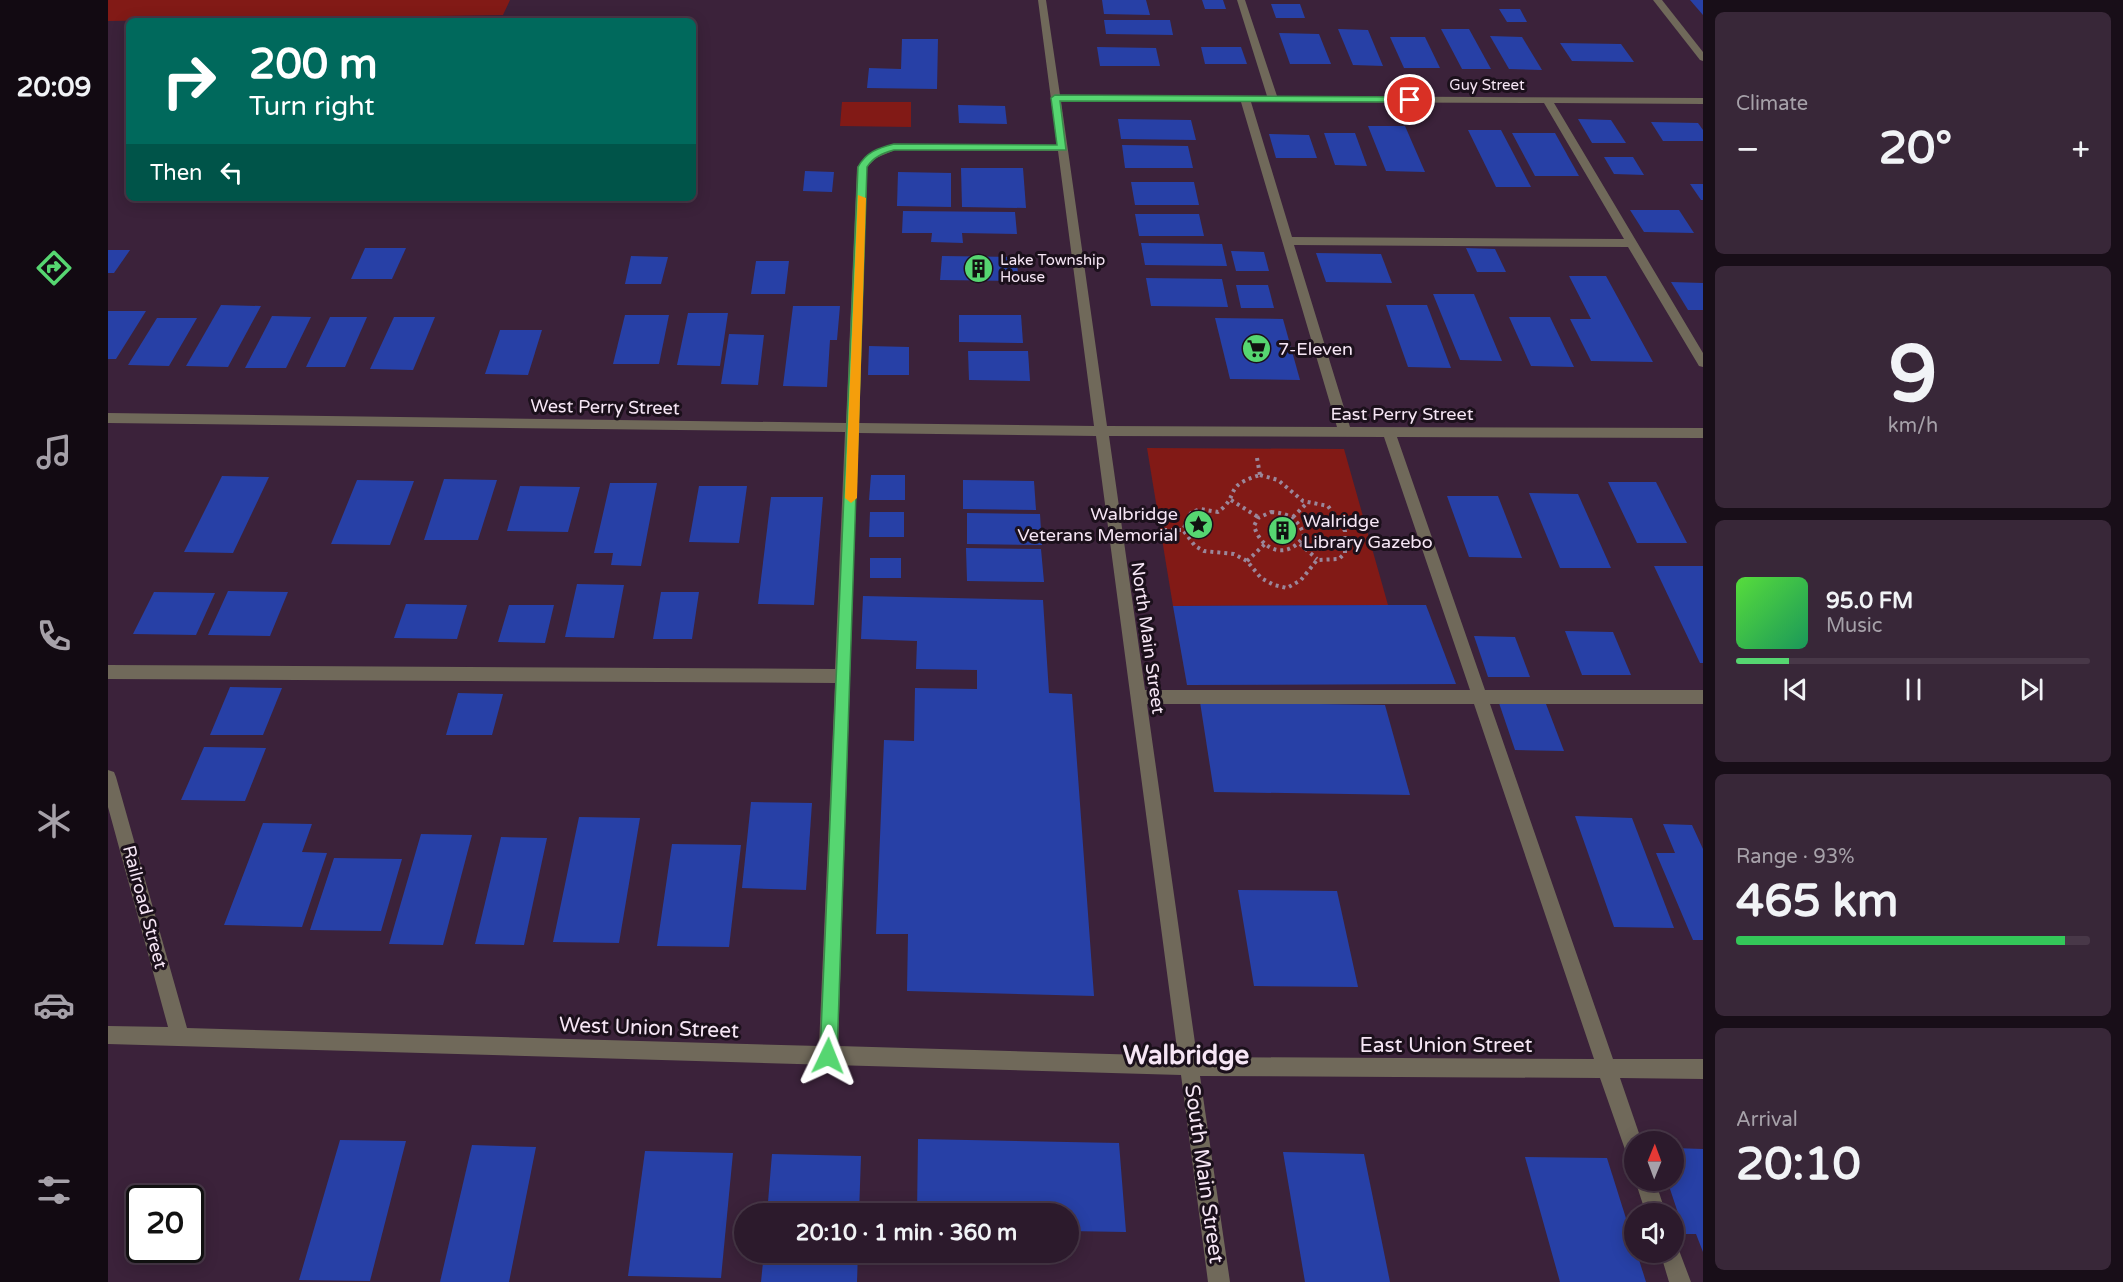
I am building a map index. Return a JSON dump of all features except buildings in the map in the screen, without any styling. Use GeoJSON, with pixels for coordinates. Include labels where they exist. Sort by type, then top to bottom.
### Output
{"type":"FeatureCollection","features":[{"type":"Feature","properties":{"kind":"street","name":"North Main Street"},"geometry":{"type":"LineString","coordinates":[[1042,0],[1189,1066]]}},
{"type":"Feature","properties":{"kind":"street"},"geometry":{"type":"LineString","coordinates":[[1241,0],[1273,99]]}},
{"type":"Feature","properties":{"kind":"street"},"geometry":{"type":"LineString","coordinates":[[1657,0],[1703,58]]}},
{"type":"Feature","properties":{"kind":"street","name":"Guy Street"},"geometry":{"type":"LineString","coordinates":[[1055,98],[1703,101]]}},
{"type":"Feature","properties":{"kind":"street"},"geometry":{"type":"LineString","coordinates":[[1245,99],[1345,432]]}},
{"type":"Feature","properties":{"kind":"street"},"geometry":{"type":"LineString","coordinates":[[1547,100],[1703,363]]}},
{"type":"Feature","properties":{"kind":"street"},"geometry":{"type":"LineString","coordinates":[[828,1056],[854,428],[862,167],[867,159],[881,150],[894,147],[1062,148]]}},
{"type":"Feature","properties":{"kind":"street"},"geometry":{"type":"LineString","coordinates":[[1287,241],[1632,243]]}},
{"type":"Feature","properties":{"kind":"street","name":"West Perry Street"},"geometry":{"type":"LineString","coordinates":[[108,418],[1101,431]]}},
{"type":"Feature","properties":{"kind":"street","name":"East Perry Street"},"geometry":{"type":"LineString","coordinates":[[1101,431],[1703,433]]}},
{"type":"Feature","properties":{"kind":"street"},"geometry":{"type":"LineString","coordinates":[[1389,432],[1628,1131]]}},
{"type":"Feature","properties":{"kind":"street"},"geometry":{"type":"LineString","coordinates":[[108,672],[843,676]]}},
{"type":"Feature","properties":{"kind":"street"},"geometry":{"type":"LineString","coordinates":[[1138,697],[1703,697]]}},
{"type":"Feature","properties":{"kind":"street","name":"Railroad Street"},"geometry":{"type":"LineString","coordinates":[[108,777],[180,1037]]}},
{"type":"Feature","properties":{"kind":"street","name":"West Union Street"},"geometry":{"type":"LineString","coordinates":[[108,1035],[1189,1066]]}},
{"type":"Feature","properties":{"kind":"street","name":"East Union Street"},"geometry":{"type":"LineString","coordinates":[[1189,1066],[1703,1069]]}},
{"type":"Feature","properties":{"kind":"street","name":"South Main Street"},"geometry":{"type":"LineString","coordinates":[[1189,1066],[1219,1282]]}},
{"type":"Feature","properties":{"kind":"street"},"geometry":{"type":"LineString","coordinates":[[1674,1263],[1680,1282]]}},
{"type":"Feature","properties":{"kind":"path"},"geometry":{"type":"LineString","coordinates":[[1256,456],[1260,475]]}},
{"type":"Feature","properties":{"kind":"path"},"geometry":{"type":"LineString","coordinates":[[1260,475],[1278,480],[1303,501],[1328,506],[1345,531],[1345,553],[1339,559],[1317,560],[1301,580],[1287,588],[1274,585],[1261,578],[1247,561],[1234,554],[1204,551],[1195,546],[1183,530],[1191,513],[1200,509],[1218,512],[1231,500],[1232,489],[1242,480],[1260,475]]}},
{"type":"Feature","properties":{"kind":"path"},"geometry":{"type":"LineString","coordinates":[[1231,500],[1258,517]]}},
{"type":"Feature","properties":{"kind":"path"},"geometry":{"type":"LineString","coordinates":[[1293,517],[1308,502]]}},
{"type":"Feature","properties":{"kind":"path"},"geometry":{"type":"LineString","coordinates":[[1271,512],[1293,517],[1303,529],[1304,536],[1300,544],[1290,550],[1282,550],[1265,544],[1259,539],[1254,528],[1258,517],[1271,512]]}},
{"type":"Feature","properties":{"kind":"path"},"geometry":{"type":"LineString","coordinates":[[1164,530],[1183,530]]}},
{"type":"Feature","properties":{"kind":"path"},"geometry":{"type":"LineString","coordinates":[[1247,561],[1265,544]]}},
{"type":"Feature","properties":{"kind":"path"},"geometry":{"type":"LineString","coordinates":[[1300,544],[1317,560]]}},
{"type":"Feature","properties":{"kind":"shaded area"},"geometry":{"type":"Polygon","coordinates":[[[108,0],[510,0],[503,15],[126,18],[126,21],[108,21],[108,0]]]}},
{"type":"Feature","properties":{"kind":"shaded area"},"geometry":{"type":"Polygon","coordinates":[[[842,102],[911,102],[911,127],[840,126],[842,102]]]}},
{"type":"Feature","properties":{"kind":"shaded area"},"geometry":{"type":"Polygon","coordinates":[[[1147,448],[1344,449],[1388,605],[1173,606],[1147,448]]]}},
{"type":"Feature","properties":{"kind":"slow traffic"},"geometry":{"type":"LineString","coordinates":[[851,498],[861,198]]}},
{"type":"Feature","properties":{"kind":"place","name":"Lake Township House"},"geometry":{"type":"Point","coordinates":[979,269]}},
{"type":"Feature","properties":{"kind":"place","name":"7-Eleven"},"geometry":{"type":"Point","coordinates":[1257,349]}},
{"type":"Feature","properties":{"kind":"place","name":"Walbridge Veterans Memorial"},"geometry":{"type":"Point","coordinates":[1199,524]}},
{"type":"Feature","properties":{"kind":"place","name":"Walridge Library Gazebo"},"geometry":{"type":"Point","coordinates":[1282,531]}},
{"type":"Feature","properties":{"kind":"district","name":"Walbridge"},"geometry":{"type":"Point","coordinates":[1186,1055]}},
{"type":"Feature","properties":{"kind":"route"},"geometry":{"type":"LineString","coordinates":[[828,1056],[854,428],[862,167],[867,159],[881,150],[894,147],[1062,148],[1055,98],[1410,100]]}}]}
